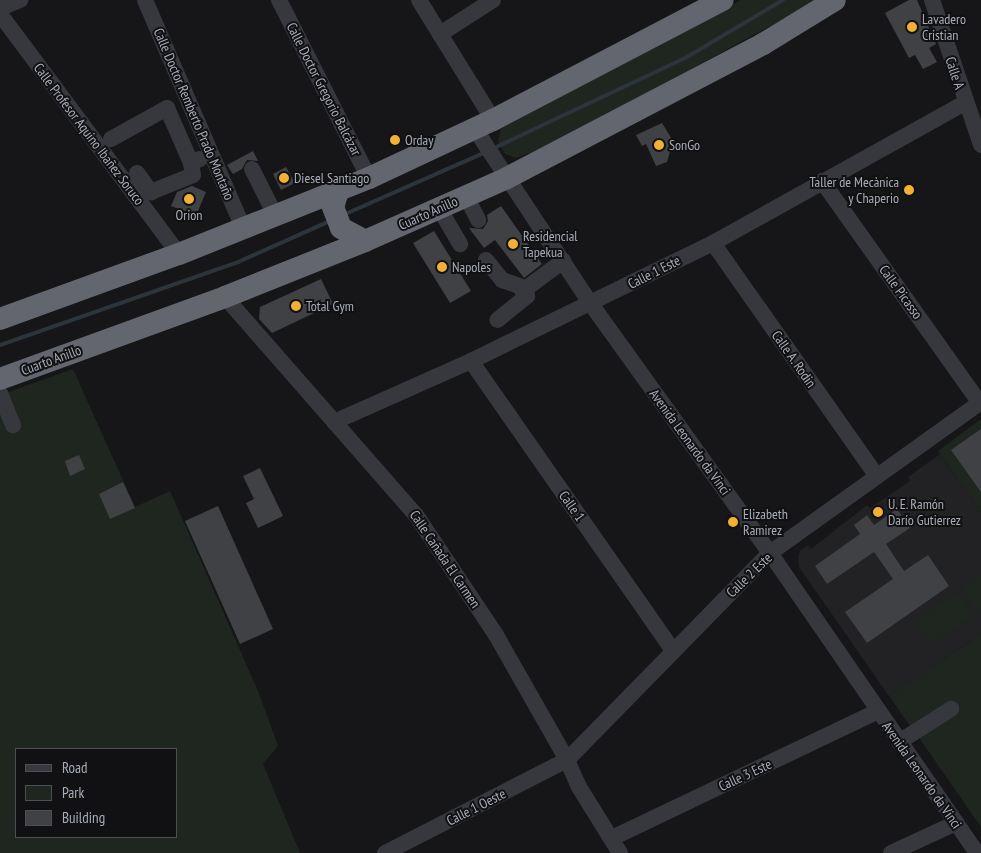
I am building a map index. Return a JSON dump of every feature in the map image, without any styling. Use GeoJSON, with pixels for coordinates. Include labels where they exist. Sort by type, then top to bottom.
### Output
{"type":"FeatureCollection","features":[{"type":"Feature","properties":{"kind":"highway","name":"Cuarto Anillo"},"geometry":{"type":"LineString","coordinates":[[0,379],[225,297],[365,241],[466,196],[501,171],[763,44],[835,0]]}},
{"type":"Feature","properties":{"kind":"highway"},"geometry":{"type":"LineString","coordinates":[[0,319],[179,254],[483,131],[710,3]]}},
{"type":"Feature","properties":{"kind":"highway"},"geometry":{"type":"LineString","coordinates":[[336,253],[338,237],[335,223],[338,191]]}},
{"type":"Feature","properties":{"kind":"highway"},"geometry":{"type":"LineString","coordinates":[[306,203],[323,210],[335,223],[365,241]]}},
{"type":"Feature","properties":{"kind":"street"},"geometry":{"type":"LineString","coordinates":[[0,8],[20,0]]}},
{"type":"Feature","properties":{"kind":"street","name":"Calle Doctor Remberto Prado Montaño"},"geometry":{"type":"LineString","coordinates":[[146,0],[243,228]]}},
{"type":"Feature","properties":{"kind":"street","name":"Calle Doctor Gregorio Balcázar"},"geometry":{"type":"LineString","coordinates":[[279,0],[369,178]]}},
{"type":"Feature","properties":{"kind":"street","name":"Avenida Leonardo da Vinci"},"geometry":{"type":"LineString","coordinates":[[419,0],[440,34],[501,171],[591,304],[770,553],[977,853]]}},
{"type":"Feature","properties":{"kind":"street"},"geometry":{"type":"LineString","coordinates":[[440,34],[492,0]]}},
{"type":"Feature","properties":{"kind":"street","name":"Calle A"},"geometry":{"type":"LineString","coordinates":[[932,0],[965,103],[981,145]]}},
{"type":"Feature","properties":{"kind":"street","name":"Calle Profesor Aquino Ibañez Soruco"},"geometry":{"type":"LineString","coordinates":[[0,14],[137,181],[179,254]]}},
{"type":"Feature","properties":{"kind":"street","name":"Calle 1 Este"},"geometry":{"type":"LineString","coordinates":[[334,422],[471,361],[713,243],[965,103]]}},
{"type":"Feature","properties":{"kind":"street"},"geometry":{"type":"LineString","coordinates":[[111,139],[167,108],[191,163],[193,175],[150,192],[137,181]]}},
{"type":"Feature","properties":{"kind":"street"},"geometry":{"type":"LineString","coordinates":[[191,163],[211,154]]}},
{"type":"Feature","properties":{"kind":"street"},"geometry":{"type":"LineString","coordinates":[[252,169],[275,215]]}},
{"type":"Feature","properties":{"kind":"street","name":"Calle Picasso"},"geometry":{"type":"LineString","coordinates":[[822,181],[981,402]]}},
{"type":"Feature","properties":{"kind":"street"},"geometry":{"type":"LineString","coordinates":[[466,196],[478,220]]}},
{"type":"Feature","properties":{"kind":"street"},"geometry":{"type":"LineString","coordinates":[[439,208],[460,244]]}},
{"type":"Feature","properties":{"kind":"street","name":"Calle A. Rodin"},"geometry":{"type":"LineString","coordinates":[[713,243],[876,475]]}},
{"type":"Feature","properties":{"kind":"street"},"geometry":{"type":"LineString","coordinates":[[486,260],[502,280],[524,290],[526,297],[497,320]]}},
{"type":"Feature","properties":{"kind":"street"},"geometry":{"type":"LineString","coordinates":[[524,290],[563,261]]}},
{"type":"Feature","properties":{"kind":"street","name":"Calle Cañada El Carmen"},"geometry":{"type":"LineString","coordinates":[[225,297],[416,515],[496,635],[567,760],[579,787],[620,853]]}},
{"type":"Feature","properties":{"kind":"street","name":"Calle 1"},"geometry":{"type":"LineString","coordinates":[[471,361],[673,651]]}},
{"type":"Feature","properties":{"kind":"street"},"geometry":{"type":"LineString","coordinates":[[0,393],[13,426]]}},
{"type":"Feature","properties":{"kind":"street","name":"Calle 2 Este"},"geometry":{"type":"LineString","coordinates":[[567,760],[770,553],[876,475],[981,402]]}},
{"type":"Feature","properties":{"kind":"street"},"geometry":{"type":"LineString","coordinates":[[899,742],[951,709]]}},
{"type":"Feature","properties":{"kind":"street","name":"Calle 3 Este"},"geometry":{"type":"LineString","coordinates":[[612,838],[878,711]]}},
{"type":"Feature","properties":{"kind":"street","name":"Calle 1 Oeste"},"geometry":{"type":"LineString","coordinates":[[385,853],[567,760]]}},
{"type":"Feature","properties":{"kind":"street"},"geometry":{"type":"LineString","coordinates":[[891,853],[956,823]]}},
{"type":"Feature","properties":{"kind":"shaded area"},"geometry":{"type":"Polygon","coordinates":[[[940,454],[981,512],[981,634],[943,660],[914,732],[799,567],[798,557],[800,551],[808,545],[811,549],[867,505],[870,508],[910,481],[908,477],[940,454]]]}},
{"type":"Feature","properties":{"kind":"green space"},"geometry":{"type":"Polygon","coordinates":[[[741,0],[818,0],[553,144],[516,158],[505,154],[498,141],[501,128],[741,0]]]}},
{"type":"Feature","properties":{"kind":"green space"},"geometry":{"type":"Polygon","coordinates":[[[73,369],[135,507],[170,491],[258,691],[278,746],[263,764],[300,853],[0,853],[0,395],[73,369]]]}},
{"type":"Feature","properties":{"kind":"green space"},"geometry":{"type":"Polygon","coordinates":[[[981,419],[981,512],[938,451],[981,419]]]}},
{"type":"Feature","properties":{"kind":"green space"},"geometry":{"type":"Polygon","coordinates":[[[981,575],[981,610],[978,612],[961,589],[981,575]]]}},
{"type":"Feature","properties":{"kind":"green space"},"geometry":{"type":"Polygon","coordinates":[[[957,592],[973,616],[931,645],[915,621],[957,592]]]}},
{"type":"Feature","properties":{"kind":"green space"},"geometry":{"type":"Polygon","coordinates":[[[981,634],[981,827],[890,696],[981,634]]]}},
{"type":"Feature","properties":{"kind":"building","name":"Lavadero Cristian"},"geometry":{"type":"Polygon","coordinates":[[[909,0],[917,0],[936,44],[929,48],[937,62],[923,69],[915,55],[909,58],[885,13],[909,0]]]}},
{"type":"Feature","properties":{"kind":"building","name":"SonGo"},"geometry":{"type":"Polygon","coordinates":[[[662,123],[673,141],[667,162],[656,166],[646,144],[642,146],[636,135],[662,123]]]}},
{"type":"Feature","properties":{"kind":"building"},"geometry":{"type":"Polygon","coordinates":[[[253,151],[258,161],[247,160],[242,169],[233,174],[227,165],[253,151]]]}},
{"type":"Feature","properties":{"kind":"building","name":"Diesel Santiago"},"geometry":{"type":"Polygon","coordinates":[[[286,167],[295,183],[281,190],[273,174],[286,167]]]}},
{"type":"Feature","properties":{"kind":"building","name":"Orion"},"geometry":{"type":"Polygon","coordinates":[[[192,186],[206,192],[198,211],[191,214],[171,206],[177,192],[192,186]]]}},
{"type":"Feature","properties":{"kind":"building","name":"Residencial Tapekua"},"geometry":{"type":"Polygon","coordinates":[[[501,206],[542,264],[524,278],[495,240],[484,248],[469,228],[483,229],[488,221],[487,215],[501,206]]]}},
{"type":"Feature","properties":{"kind":"building","name":"Napoles"},"geometry":{"type":"Polygon","coordinates":[[[434,231],[471,291],[450,303],[413,243],[434,231]]]}},
{"type":"Feature","properties":{"kind":"building","name":"Total Gym"},"geometry":{"type":"Polygon","coordinates":[[[321,279],[333,304],[272,333],[259,319],[260,307],[321,279]]]}},
{"type":"Feature","properties":{"kind":"building"},"geometry":{"type":"Polygon","coordinates":[[[981,429],[981,492],[951,450],[981,429]]]}},
{"type":"Feature","properties":{"kind":"building"},"geometry":{"type":"Polygon","coordinates":[[[79,455],[85,469],[70,476],[65,461],[79,455]]]}},
{"type":"Feature","properties":{"kind":"building"},"geometry":{"type":"Polygon","coordinates":[[[260,468],[283,516],[258,528],[246,503],[254,499],[243,476],[260,468]]]}},
{"type":"Feature","properties":{"kind":"building"},"geometry":{"type":"Polygon","coordinates":[[[123,482],[135,508],[110,519],[99,494],[123,482]]]}},
{"type":"Feature","properties":{"kind":"building"},"geometry":{"type":"Polygon","coordinates":[[[218,506],[273,629],[240,644],[185,521],[218,506]]]}},
{"type":"Feature","properties":{"kind":"building"},"geometry":{"type":"Polygon","coordinates":[[[897,509],[910,528],[886,544],[904,571],[928,555],[949,586],[867,643],[845,612],[893,579],[874,552],[827,584],[815,566],[860,534],[854,525],[867,515],[874,525],[897,509]]]}},
{"type":"Feature","properties":{"kind":"waterway"},"geometry":{"type":"LineString","coordinates":[[494,148],[687,57],[783,0]]}},
{"type":"Feature","properties":{"kind":"waterway"},"geometry":{"type":"LineString","coordinates":[[343,215],[486,152]]}},
{"type":"Feature","properties":{"kind":"waterway"},"geometry":{"type":"LineString","coordinates":[[0,345],[238,262],[330,221]]}},
{"type":"Feature","properties":{"kind":"place","name":"Lavadero Cristian"},"geometry":{"type":"Point","coordinates":[912,27]}},
{"type":"Feature","properties":{"kind":"place","name":"Orday"},"geometry":{"type":"Point","coordinates":[395,140]}},
{"type":"Feature","properties":{"kind":"place","name":"SonGo"},"geometry":{"type":"Point","coordinates":[659,145]}},
{"type":"Feature","properties":{"kind":"place","name":"Diesel Santiago"},"geometry":{"type":"Point","coordinates":[284,178]}},
{"type":"Feature","properties":{"kind":"place","name":"Taller de Mecànica y Chaperio"},"geometry":{"type":"Point","coordinates":[909,190]}},
{"type":"Feature","properties":{"kind":"place","name":"Orion"},"geometry":{"type":"Point","coordinates":[189,199]}},
{"type":"Feature","properties":{"kind":"place","name":"Residencial Tapekua"},"geometry":{"type":"Point","coordinates":[513,244]}},
{"type":"Feature","properties":{"kind":"place","name":"Napoles"},"geometry":{"type":"Point","coordinates":[442,267]}},
{"type":"Feature","properties":{"kind":"place","name":"Total Gym"},"geometry":{"type":"Point","coordinates":[296,306]}},
{"type":"Feature","properties":{"kind":"place","name":"U. E. Ramón Darío Gutierrez"},"geometry":{"type":"Point","coordinates":[878,512]}},
{"type":"Feature","properties":{"kind":"place","name":"Elizabeth Ramirez"},"geometry":{"type":"Point","coordinates":[733,522]}}]}
